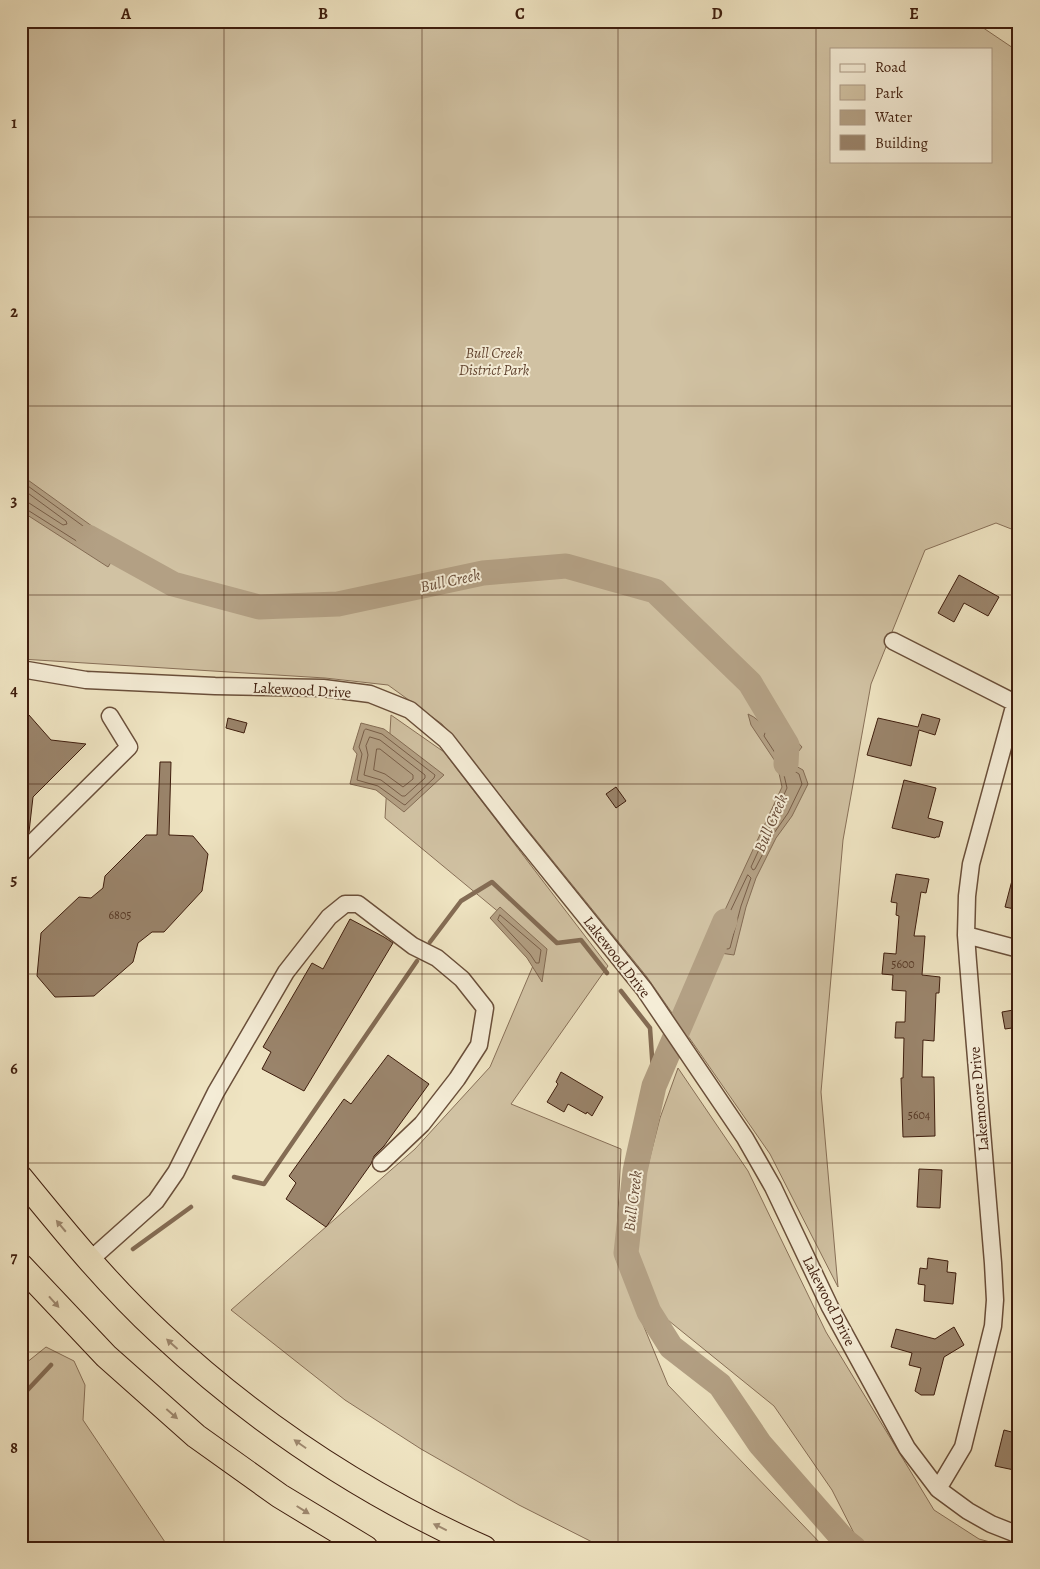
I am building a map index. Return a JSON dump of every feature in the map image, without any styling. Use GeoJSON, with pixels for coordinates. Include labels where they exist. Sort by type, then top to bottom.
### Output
{"type":"FeatureCollection","features":[{"type":"Feature","properties":{"kind":"highway"},"geometry":{"type":"LineString","coordinates":[[21,1178],[90,1260],[159,1332],[240,1402],[327,1463],[372,1491],[484,1548]]}},
{"type":"Feature","properties":{"kind":"highway"},"geometry":{"type":"LineString","coordinates":[[21,1266],[106,1356],[196,1436],[280,1496],[366,1548]]}},
{"type":"Feature","properties":{"kind":"street"},"geometry":{"type":"LineString","coordinates":[[893,641],[1017,704]]}},
{"type":"Feature","properties":{"kind":"street","name":"Lakewood Drive"},"geometry":{"type":"LineString","coordinates":[[21,669],[86,680],[215,686],[324,688],[370,694],[410,710],[446,740],[518,833],[644,989],[746,1138],[773,1187],[830,1307],[907,1448],[938,1489],[976,1516],[1019,1535]]}},
{"type":"Feature","properties":{"kind":"street","name":"Lakemoore Drive"},"geometry":{"type":"LineString","coordinates":[[938,1489],[963,1447],[993,1326],[995,1300],[966,935],[967,896],[971,864],[1017,704]]}},
{"type":"Feature","properties":{"kind":"street"},"geometry":{"type":"LineString","coordinates":[[21,854],[130,747],[110,716]]}},
{"type":"Feature","properties":{"kind":"street"},"geometry":{"type":"LineString","coordinates":[[90,1260],[156,1201],[176,1172],[216,1092],[286,972],[329,917],[345,904],[358,904],[413,946],[437,958],[462,979],[485,1008],[479,1045],[457,1078],[422,1124],[382,1162]]}},
{"type":"Feature","properties":{"kind":"street"},"geometry":{"type":"LineString","coordinates":[[966,935],[1019,949]]}},
{"type":"Feature","properties":{"kind":"green space","name":"Bull Creek District Park"},"geometry":{"type":"Polygon","coordinates":[[[21,21],[973,21],[1019,52],[1019,532],[996,523],[925,550],[871,684],[843,840],[821,1092],[838,1287],[770,1154],[647,977],[442,724],[388,685],[325,678],[21,659],[21,21]]]}},
{"type":"Feature","properties":{"kind":"green space"},"geometry":{"type":"Polygon","coordinates":[[[391,715],[444,752],[608,966],[511,1104],[621,1149],[616,1259],[668,1385],[825,1548],[604,1548],[519,1505],[421,1449],[345,1400],[231,1310],[415,1149],[490,1067],[541,947],[385,818],[391,715]]]}},
{"type":"Feature","properties":{"kind":"green space"},"geometry":{"type":"Polygon","coordinates":[[[678,1068],[748,1171],[826,1332],[934,1510],[979,1539],[1012,1548],[861,1547],[832,1490],[774,1406],[658,1312],[628,1243],[660,1118],[678,1068]]]}},
{"type":"Feature","properties":{"kind":"green space"},"geometry":{"type":"Polygon","coordinates":[[[46,1347],[74,1361],[85,1385],[83,1420],[169,1548],[21,1548],[21,1367],[46,1347]]]}},
{"type":"Feature","properties":{"kind":"water"},"geometry":{"type":"Polygon","coordinates":[[[21,475],[121,547],[108,567],[21,511],[21,475]]]}},
{"type":"Feature","properties":{"kind":"water"},"geometry":{"type":"Polygon","coordinates":[[[748,714],[768,728],[790,736],[802,747],[795,756],[794,765],[803,770],[808,784],[792,816],[776,838],[756,878],[746,907],[734,955],[706,951],[782,787],[777,764],[751,725],[748,714]]]}},
{"type":"Feature","properties":{"kind":"water"},"geometry":{"type":"Polygon","coordinates":[[[361,723],[384,729],[444,775],[404,812],[376,790],[350,784],[357,754],[353,749],[361,723]]]}},
{"type":"Feature","properties":{"kind":"water"},"geometry":{"type":"Polygon","coordinates":[[[500,907],[547,949],[542,982],[527,958],[490,918],[500,907]]]}},
{"type":"Feature","properties":{"kind":"building"},"geometry":{"type":"Polygon","coordinates":[[[959,575],[999,597],[988,616],[964,603],[954,622],[938,613],[959,575]]]}},
{"type":"Feature","properties":{"kind":"building"},"geometry":{"type":"Polygon","coordinates":[[[21,706],[51,740],[86,744],[33,797],[29,832],[27,834],[21,834],[21,706]]]}},
{"type":"Feature","properties":{"kind":"building"},"geometry":{"type":"Polygon","coordinates":[[[922,714],[940,719],[935,735],[919,730],[911,766],[867,755],[878,718],[918,727],[922,714]]]}},
{"type":"Feature","properties":{"kind":"building"},"geometry":{"type":"Polygon","coordinates":[[[228,718],[247,723],[244,733],[226,728],[228,718]]]}},
{"type":"Feature","properties":{"kind":"building"},"geometry":{"type":"Polygon","coordinates":[[[160,762],[171,762],[169,835],[193,836],[208,854],[202,891],[164,932],[152,932],[138,943],[133,962],[94,996],[55,997],[37,976],[41,933],[79,897],[91,898],[103,888],[105,876],[146,835],[157,835],[160,762]]]}},
{"type":"Feature","properties":{"kind":"building"},"geometry":{"type":"Polygon","coordinates":[[[904,780],[936,788],[928,818],[943,822],[939,837],[935,838],[892,828],[904,780]]]}},
{"type":"Feature","properties":{"kind":"building"},"geometry":{"type":"Polygon","coordinates":[[[616,787],[626,801],[616,808],[606,794],[616,787]]]}},
{"type":"Feature","properties":{"kind":"building"},"geometry":{"type":"Polygon","coordinates":[[[1015,869],[1019,869],[1019,910],[1005,907],[1015,869]]]}},
{"type":"Feature","properties":{"kind":"building"},"geometry":{"type":"Polygon","coordinates":[[[896,874],[929,879],[926,893],[921,892],[914,936],[925,936],[922,975],[940,977],[939,993],[936,993],[934,1041],[923,1040],[922,1077],[934,1077],[935,1136],[903,1137],[901,1078],[903,1078],[904,1038],[895,1038],[896,1022],[905,1022],[906,991],[892,990],[893,975],[882,974],[884,953],[896,954],[899,916],[896,915],[897,903],[891,902],[896,874]]]}},
{"type":"Feature","properties":{"kind":"building"},"geometry":{"type":"Polygon","coordinates":[[[350,919],[393,943],[304,1091],[262,1069],[271,1052],[263,1047],[312,963],[323,969],[350,919]]]}},
{"type":"Feature","properties":{"kind":"building"},"geometry":{"type":"Polygon","coordinates":[[[1019,1009],[1019,1027],[1005,1029],[1002,1012],[1019,1009]]]}},
{"type":"Feature","properties":{"kind":"building"},"geometry":{"type":"Polygon","coordinates":[[[388,1055],[429,1084],[384,1146],[374,1156],[371,1164],[326,1227],[286,1199],[296,1183],[289,1176],[344,1099],[351,1104],[388,1055]]]}},
{"type":"Feature","properties":{"kind":"building"},"geometry":{"type":"Polygon","coordinates":[[[561,1072],[603,1097],[592,1116],[568,1104],[564,1112],[547,1102],[558,1084],[556,1082],[561,1072]]]}},
{"type":"Feature","properties":{"kind":"building"},"geometry":{"type":"Polygon","coordinates":[[[919,1169],[942,1170],[940,1208],[917,1207],[919,1169]]]}},
{"type":"Feature","properties":{"kind":"building"},"geometry":{"type":"Polygon","coordinates":[[[928,1258],[948,1261],[947,1272],[956,1273],[953,1304],[924,1301],[925,1285],[918,1284],[920,1268],[927,1269],[928,1258]]]}},
{"type":"Feature","properties":{"kind":"building"},"geometry":{"type":"Polygon","coordinates":[[[954,1327],[964,1345],[944,1357],[934,1395],[921,1395],[915,1391],[921,1368],[909,1365],[912,1353],[891,1347],[896,1329],[935,1339],[954,1327]]]}},
{"type":"Feature","properties":{"kind":"building"},"geometry":{"type":"Polygon","coordinates":[[[1004,1430],[1019,1434],[1019,1471],[995,1466],[1004,1430]]]}},
{"type":"Feature","properties":{"kind":"waterway","name":"Bull Creek"},"geometry":{"type":"LineString","coordinates":[[88,537],[173,584],[259,607],[338,604],[483,573],[566,566],[655,591],[750,683],[787,745],[786,764]]}},
{"type":"Feature","properties":{"kind":"waterway"},"geometry":{"type":"LineString","coordinates":[[430,942],[461,901],[492,882],[557,943],[581,940],[607,973]]}},
{"type":"Feature","properties":{"kind":"waterway","name":"Bull Creek"},"geometry":{"type":"LineString","coordinates":[[725,921],[654,1086],[635,1171],[626,1253],[649,1312],[671,1347],[720,1385],[760,1444],[844,1540],[854,1548]]}},
{"type":"Feature","properties":{"kind":"waterway"},"geometry":{"type":"LineString","coordinates":[[234,1177],[264,1184],[417,961]]}},
{"type":"Feature","properties":{"kind":"waterway"},"geometry":{"type":"LineString","coordinates":[[621,991],[650,1028],[654,1086]]}},
{"type":"Feature","properties":{"kind":"waterway"},"geometry":{"type":"LineString","coordinates":[[133,1249],[191,1207]]}},
{"type":"Feature","properties":{"kind":"waterway"},"geometry":{"type":"LineString","coordinates":[[21,1397],[51,1365]]}}]}
